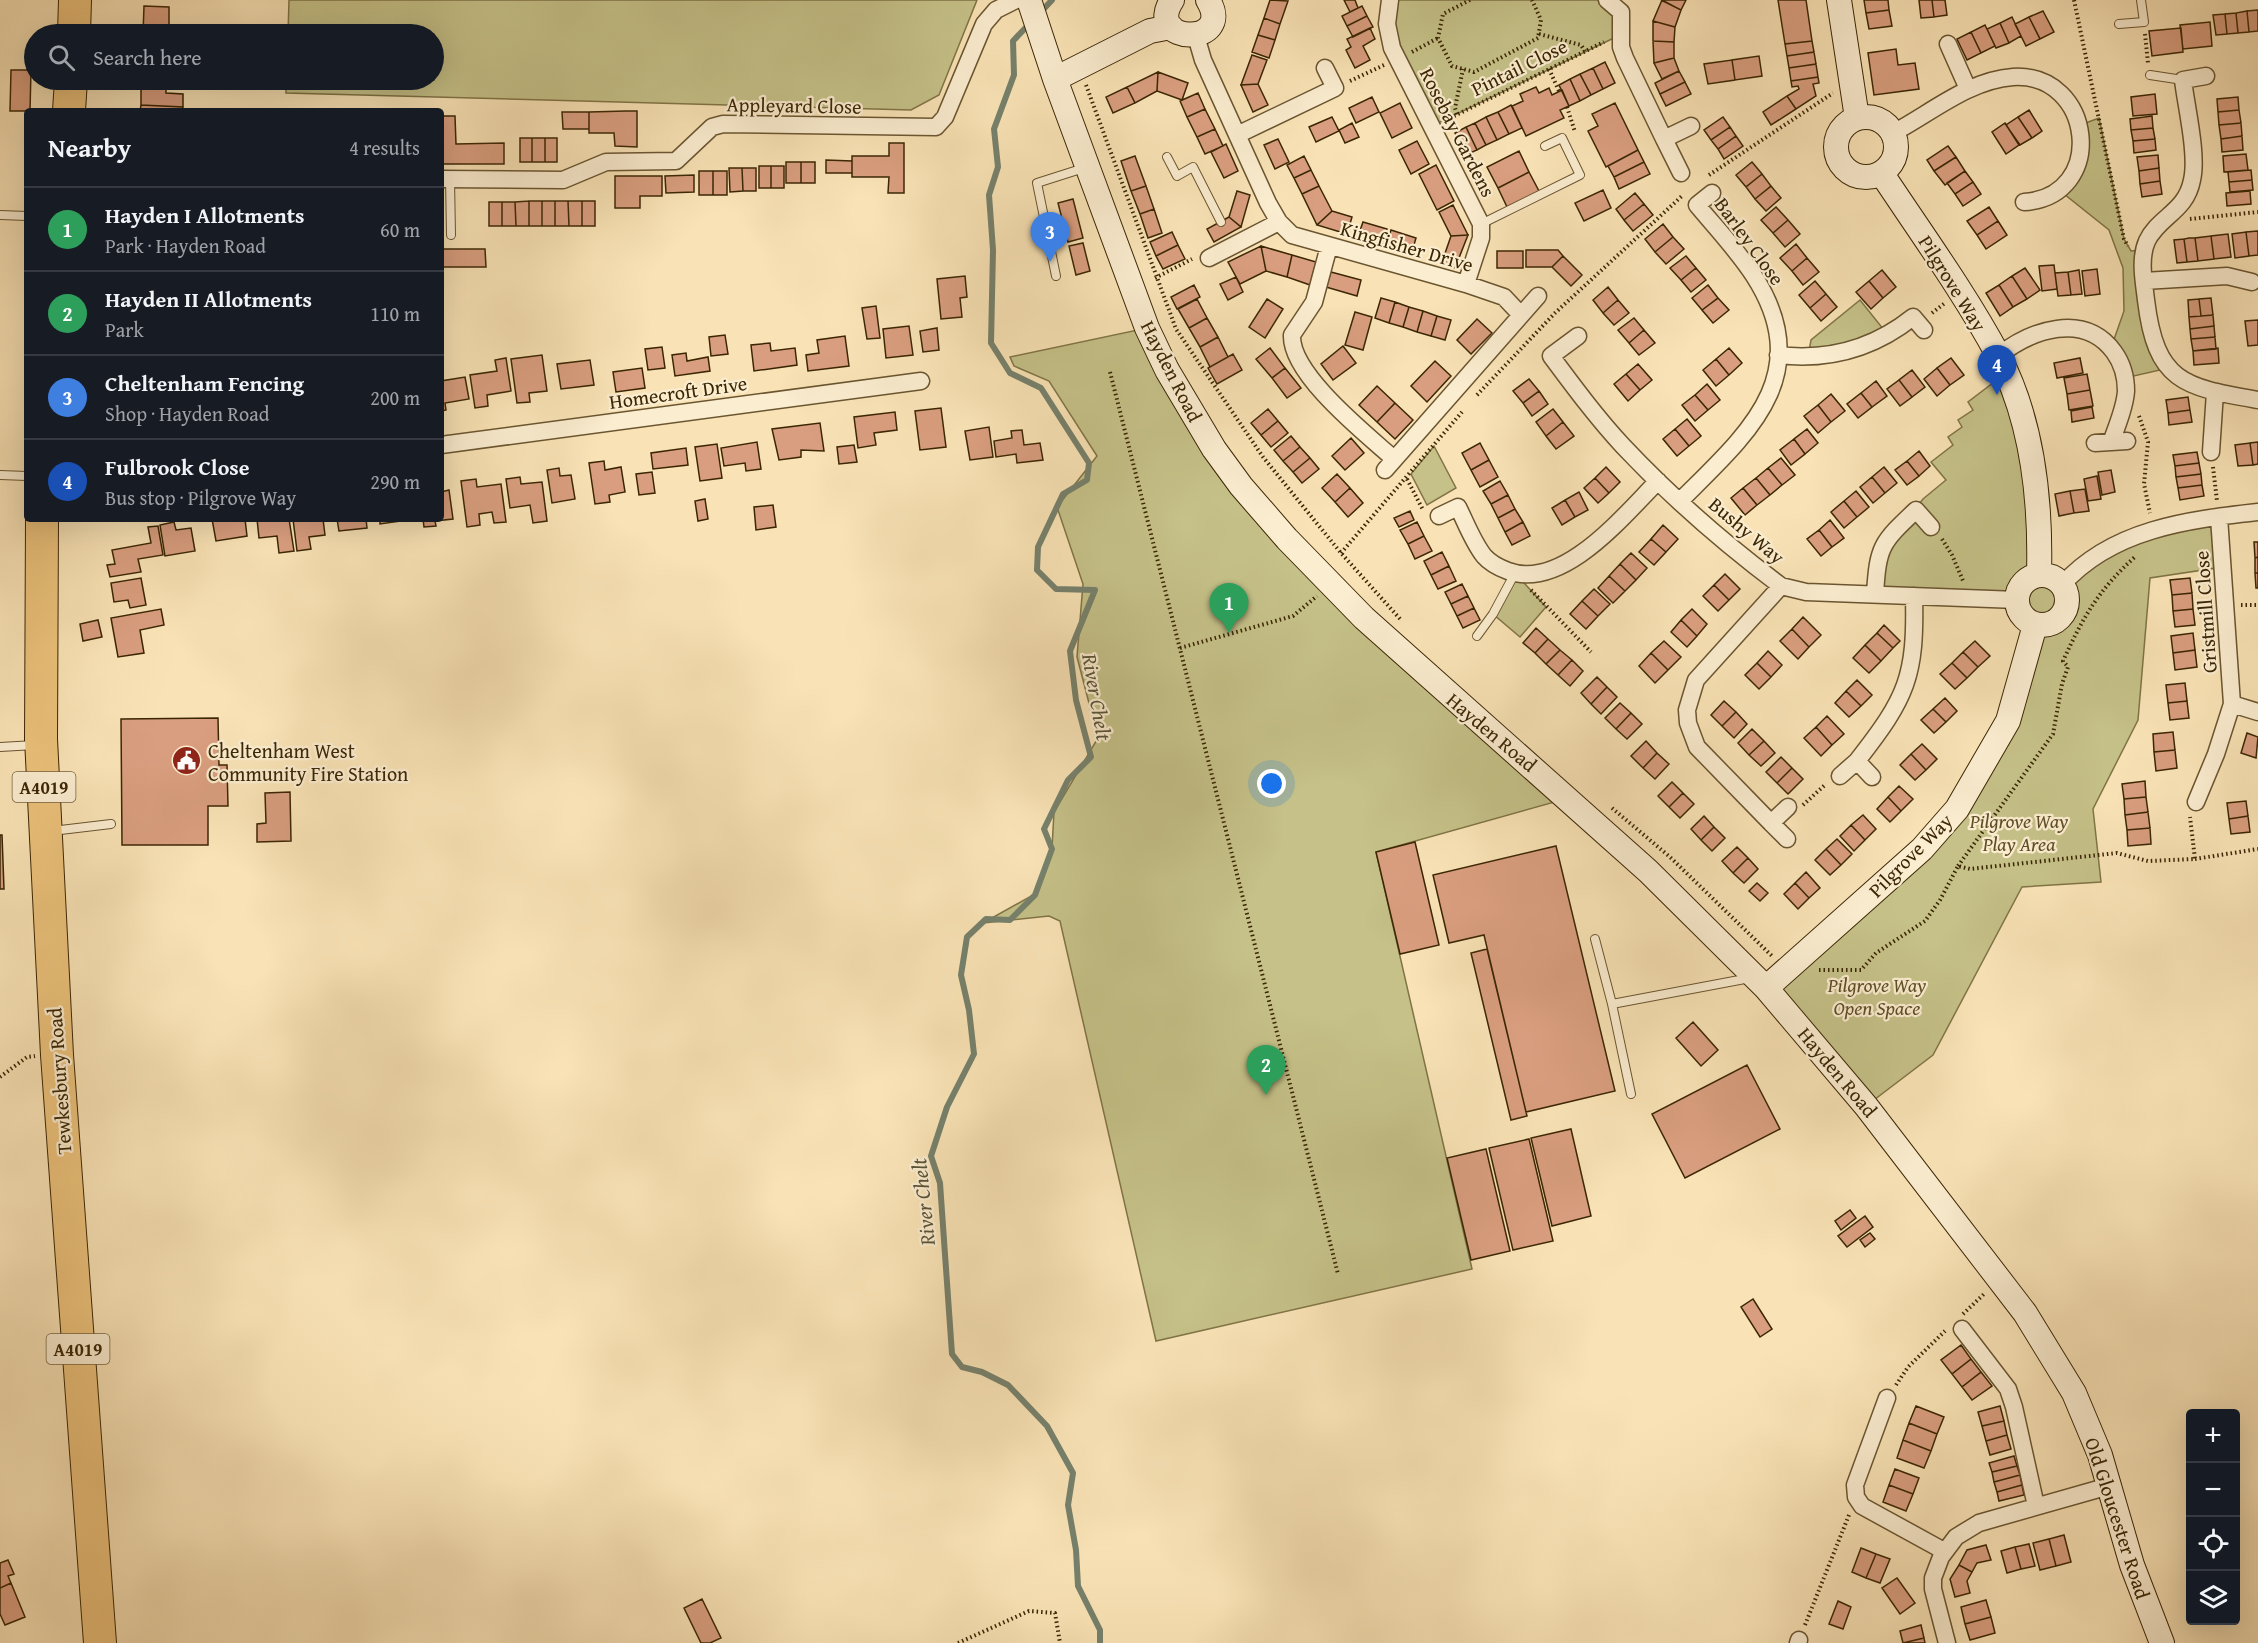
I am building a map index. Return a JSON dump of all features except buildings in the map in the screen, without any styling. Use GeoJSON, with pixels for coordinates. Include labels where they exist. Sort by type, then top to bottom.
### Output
{"type":"FeatureCollection","features":[{"type":"Feature","properties":{"kind":"highway"},"geometry":{"type":"LineString","coordinates":[[74,24],[75,0]]}},
{"type":"Feature","properties":{"kind":"highway"},"geometry":{"type":"LineString","coordinates":[[69,108],[70,90]]}},
{"type":"Feature","properties":{"kind":"highway","name":"Tewkesbury Road"},"geometry":{"type":"LineString","coordinates":[[42,522],[42,745],[57,1055],[99,1643]]}},
{"type":"Feature","properties":{"kind":"main road"},"geometry":{"type":"LineString","coordinates":[[1172,0],[1167,16],[1171,27],[1182,35],[1196,36],[1207,29],[1212,21],[1213,12],[1208,0]]}},
{"type":"Feature","properties":{"kind":"main road"},"geometry":{"type":"LineString","coordinates":[[1839,0],[1857,118]]}},
{"type":"Feature","properties":{"kind":"main road","name":"Hayden Road"},"geometry":{"type":"LineString","coordinates":[[1025,2],[1039,32],[1148,328],[1188,410],[1241,486],[1331,585],[1394,647],[1630,854],[1761,982],[1866,1106],[2025,1313],[2074,1393]]}},
{"type":"Feature","properties":{"kind":"main road"},"geometry":{"type":"LineString","coordinates":[[1055,79],[1150,31],[1171,27]]}},
{"type":"Feature","properties":{"kind":"main road"},"geometry":{"type":"LineString","coordinates":[[1870,117],[1880,120],[1893,133],[1896,145],[1894,160],[1882,174],[1866,178],[1853,175],[1839,162],[1835,150],[1836,138],[1842,128],[1857,118],[1870,117]]}},
{"type":"Feature","properties":{"kind":"main road","name":"Pilgrove Way"},"geometry":{"type":"LineString","coordinates":[[1882,174],[1960,292],[1998,356],[2018,407],[2031,456],[2039,518],[2039,574]]}},
{"type":"Feature","properties":{"kind":"main road"},"geometry":{"type":"LineString","coordinates":[[2039,574],[2049,576],[2062,585],[2067,598],[2064,612],[2053,623],[2035,625],[2022,616],[2017,600],[2025,582],[2039,574]]}},
{"type":"Feature","properties":{"kind":"main road","name":"Pilgrove Way"},"geometry":{"type":"LineString","coordinates":[[1761,982],[1787,970],[1922,849],[1957,809],[2008,721],[2035,625]]}},
{"type":"Feature","properties":{"kind":"main road","name":"Old Gloucester Road"},"geometry":{"type":"LineString","coordinates":[[2074,1393],[2100,1455],[2139,1584],[2162,1643]]}},
{"type":"Feature","properties":{"kind":"street","name":"Rosebay Gardens"},"geometry":{"type":"LineString","coordinates":[[1390,0],[1387,24],[1397,59],[1481,224],[1481,238],[1466,284]]}},
{"type":"Feature","properties":{"kind":"street"},"geometry":{"type":"LineString","coordinates":[[1607,0],[1621,12],[1620,34],[1625,58],[1681,172]]}},
{"type":"Feature","properties":{"kind":"street","name":"Appleyard Close"},"geometry":{"type":"LineString","coordinates":[[446,179],[563,180],[606,162],[676,161],[712,127],[723,124],[936,127],[945,117],[984,24],[996,10],[1025,2]]}},
{"type":"Feature","properties":{"kind":"street"},"geometry":{"type":"LineString","coordinates":[[1196,36],[1203,60],[1279,222],[1230,240],[1209,258]]}},
{"type":"Feature","properties":{"kind":"street"},"geometry":{"type":"LineString","coordinates":[[1948,44],[1968,89]]}},
{"type":"Feature","properties":{"kind":"street"},"geometry":{"type":"LineString","coordinates":[[1238,135],[1335,88],[1325,68]]}},
{"type":"Feature","properties":{"kind":"street"},"geometry":{"type":"LineString","coordinates":[[2206,76],[2183,80],[2193,178],[2182,204],[2151,234],[2144,250],[2144,281],[2151,337],[2160,357],[2178,377],[2202,389],[2258,400]]}},
{"type":"Feature","properties":{"kind":"street"},"geometry":{"type":"LineString","coordinates":[[1893,133],[1968,89],[2013,77],[2033,79],[2051,86],[2061,94],[2076,114],[2080,125],[2082,149],[2068,182],[2050,197],[2024,202]]}},
{"type":"Feature","properties":{"kind":"street"},"geometry":{"type":"LineString","coordinates":[[1664,139],[1691,126]]}},
{"type":"Feature","properties":{"kind":"street","name":"Barley Close"},"geometry":{"type":"LineString","coordinates":[[1680,501],[1753,425],[1770,392],[1778,355],[1775,323],[1766,297],[1753,274],[1697,205],[1708,185]]}},
{"type":"Feature","properties":{"kind":"street","name":"Kingfisher Drive"},"geometry":{"type":"LineString","coordinates":[[1279,222],[1292,235],[1466,284],[1504,297],[1521,315]]}},
{"type":"Feature","properties":{"kind":"street"},"geometry":{"type":"LineString","coordinates":[[1329,246],[1314,302],[1292,335],[1293,352],[1315,383],[1390,465],[1538,296]]}},
{"type":"Feature","properties":{"kind":"street"},"geometry":{"type":"LineString","coordinates":[[2144,281],[2227,276],[2252,282]]}},
{"type":"Feature","properties":{"kind":"street"},"geometry":{"type":"LineString","coordinates":[[1778,355],[1820,357],[1847,352],[1888,335],[1913,317],[1924,330]]}},
{"type":"Feature","properties":{"kind":"street"},"geometry":{"type":"LineString","coordinates":[[1998,356],[2027,337],[2056,328],[2070,327],[2094,334],[2103,340],[2118,357],[2125,378],[2124,404],[2111,442]]}},
{"type":"Feature","properties":{"kind":"street","name":"Bushy Way"},"geometry":{"type":"LineString","coordinates":[[1578,336],[1551,356],[1622,445],[1680,501],[1781,586],[1806,592],[2017,600]]}},
{"type":"Feature","properties":{"kind":"street","name":"Homecroft Drive"},"geometry":{"type":"LineString","coordinates":[[444,446],[921,381]]}},
{"type":"Feature","properties":{"kind":"street"},"geometry":{"type":"LineString","coordinates":[[2211,452],[2215,392]]}},
{"type":"Feature","properties":{"kind":"street"},"geometry":{"type":"LineString","coordinates":[[1439,516],[1458,507],[1485,557],[1515,573],[1542,574],[1567,564],[1613,526],[1658,481]]}},
{"type":"Feature","properties":{"kind":"street"},"geometry":{"type":"LineString","coordinates":[[1875,594],[1877,557],[1886,538],[1916,510],[1931,527]]}},
{"type":"Feature","properties":{"kind":"street"},"geometry":{"type":"LineString","coordinates":[[2062,585],[2078,567],[2093,556],[2122,541],[2155,529],[2258,512]]}},
{"type":"Feature","properties":{"kind":"street","name":"Gristmill Close"},"geometry":{"type":"LineString","coordinates":[[2196,802],[2216,754],[2232,704],[2219,517]]}},
{"type":"Feature","properties":{"kind":"street"},"geometry":{"type":"LineString","coordinates":[[1781,586],[1696,680],[1687,710],[1688,723],[1697,747],[1787,839]]}},
{"type":"Feature","properties":{"kind":"street"},"geometry":{"type":"LineString","coordinates":[[1840,776],[1857,761],[1890,718],[1905,688],[1915,643],[1914,596]]}},
{"type":"Feature","properties":{"kind":"street"},"geometry":{"type":"LineString","coordinates":[[2232,704],[2258,712]]}},
{"type":"Feature","properties":{"kind":"street"},"geometry":{"type":"LineString","coordinates":[[1857,761],[1872,777]]}},
{"type":"Feature","properties":{"kind":"street"},"geometry":{"type":"LineString","coordinates":[[1771,824],[1788,807]]}},
{"type":"Feature","properties":{"kind":"street"},"geometry":{"type":"LineString","coordinates":[[1955,1326],[2008,1389],[2036,1506]]}},
{"type":"Feature","properties":{"kind":"street"},"geometry":{"type":"LineString","coordinates":[[1887,1398],[1855,1485],[1856,1497],[1867,1509],[1944,1551]]}},
{"type":"Feature","properties":{"kind":"street"},"geometry":{"type":"LineString","coordinates":[[1947,1643],[1933,1589],[1936,1567],[1944,1551],[1967,1529],[2036,1506],[2109,1486]]}},
{"type":"Feature","properties":{"kind":"lane"},"geometry":{"type":"LineString","coordinates":[[2119,24],[2144,22],[2141,0]]}},
{"type":"Feature","properties":{"kind":"lane"},"geometry":{"type":"LineString","coordinates":[[2150,75],[2183,80]]}},
{"type":"Feature","properties":{"kind":"lane"},"geometry":{"type":"LineString","coordinates":[[1481,224],[1580,175],[1562,138],[1545,146]]}},
{"type":"Feature","properties":{"kind":"lane"},"geometry":{"type":"LineString","coordinates":[[1167,157],[1177,176],[1193,167],[1221,222]]}},
{"type":"Feature","properties":{"kind":"lane"},"geometry":{"type":"LineString","coordinates":[[1056,276],[1037,183],[1088,167]]}},
{"type":"Feature","properties":{"kind":"lane"},"geometry":{"type":"LineString","coordinates":[[446,179],[451,235]]}},
{"type":"Feature","properties":{"kind":"lane"},"geometry":{"type":"LineString","coordinates":[[0,215],[24,216]]}},
{"type":"Feature","properties":{"kind":"lane"},"geometry":{"type":"LineString","coordinates":[[0,475],[24,476]]}},
{"type":"Feature","properties":{"kind":"lane"},"geometry":{"type":"LineString","coordinates":[[1477,636],[1493,615],[1515,573]]}},
{"type":"Feature","properties":{"kind":"lane"},"geometry":{"type":"LineString","coordinates":[[0,747],[42,745]]}},
{"type":"Feature","properties":{"kind":"lane"},"geometry":{"type":"LineString","coordinates":[[46,832],[111,824]]}},
{"type":"Feature","properties":{"kind":"lane"},"geometry":{"type":"LineString","coordinates":[[1595,939],[1612,1004],[1631,1094]]}},
{"type":"Feature","properties":{"kind":"lane"},"geometry":{"type":"LineString","coordinates":[[1612,1004],[1761,982]]}},
{"type":"Feature","properties":{"kind":"path"},"geometry":{"type":"LineString","coordinates":[[1470,0],[1443,14],[1438,38],[1452,66],[1474,72],[1538,38],[1541,20],[1532,0]]}},
{"type":"Feature","properties":{"kind":"path"},"geometry":{"type":"LineString","coordinates":[[2074,0],[2124,239],[2131,251],[2144,250]]}},
{"type":"Feature","properties":{"kind":"path"},"geometry":{"type":"LineString","coordinates":[[2144,22],[2150,75]]}},
{"type":"Feature","properties":{"kind":"path"},"geometry":{"type":"LineString","coordinates":[[1539,34],[1581,45],[1585,51]]}},
{"type":"Feature","properties":{"kind":"path","name":"Pintail Close"},"geometry":{"type":"LineString","coordinates":[[1432,126],[1620,34]]}},
{"type":"Feature","properties":{"kind":"path"},"geometry":{"type":"LineString","coordinates":[[1335,88],[1438,38]]}},
{"type":"Feature","properties":{"kind":"path"},"geometry":{"type":"LineString","coordinates":[[1079,66],[1155,278],[1176,329],[1263,457],[1341,553],[1403,622]]}},
{"type":"Feature","properties":{"kind":"path"},"geometry":{"type":"LineString","coordinates":[[1457,114],[1455,108],[1463,69]]}},
{"type":"Feature","properties":{"kind":"path"},"geometry":{"type":"LineString","coordinates":[[1549,69],[1559,92]]}},
{"type":"Feature","properties":{"kind":"path"},"geometry":{"type":"LineString","coordinates":[[1708,185],[1850,82]]}},
{"type":"Feature","properties":{"kind":"path"},"geometry":{"type":"LineString","coordinates":[[1567,107],[1575,134]]}},
{"type":"Feature","properties":{"kind":"path"},"geometry":{"type":"LineString","coordinates":[[1475,397],[1555,313],[1686,192]]}},
{"type":"Feature","properties":{"kind":"path"},"geometry":{"type":"LineString","coordinates":[[2164,222],[2258,212]]}},
{"type":"Feature","properties":{"kind":"path"},"geometry":{"type":"LineString","coordinates":[[1155,278],[1207,251],[1209,258]]}},
{"type":"Feature","properties":{"kind":"path"},"geometry":{"type":"LineString","coordinates":[[1913,317],[1932,313],[1960,292]]}},
{"type":"Feature","properties":{"kind":"path"},"geometry":{"type":"LineString","coordinates":[[1110,372],[1338,1274]]}},
{"type":"Feature","properties":{"kind":"path"},"geometry":{"type":"LineString","coordinates":[[1341,553],[1407,479],[1468,405]]}},
{"type":"Feature","properties":{"kind":"path"},"geometry":{"type":"LineString","coordinates":[[2138,405],[2148,442],[2145,471],[2146,498],[2155,529]]}},
{"type":"Feature","properties":{"kind":"path"},"geometry":{"type":"LineString","coordinates":[[2211,452],[2219,517]]}},
{"type":"Feature","properties":{"kind":"path"},"geometry":{"type":"LineString","coordinates":[[1407,479],[1429,521],[1439,516]]}},
{"type":"Feature","properties":{"kind":"path"},"geometry":{"type":"LineString","coordinates":[[1931,527],[1953,555],[1963,577],[1968,598]]}},
{"type":"Feature","properties":{"kind":"path"},"geometry":{"type":"LineString","coordinates":[[1603,800],[1670,858],[1787,970],[1861,970],[1876,953],[1925,921],[1940,900],[1958,866],[2053,734],[2062,684],[2068,667],[2062,661],[2085,613],[2121,569],[2140,552]]}},
{"type":"Feature","properties":{"kind":"path"},"geometry":{"type":"LineString","coordinates":[[1515,573],[1591,652]]}},
{"type":"Feature","properties":{"kind":"path"},"geometry":{"type":"LineString","coordinates":[[1180,648],[1293,616],[1331,585]]}},
{"type":"Feature","properties":{"kind":"path"},"geometry":{"type":"LineString","coordinates":[[1788,807],[1799,808],[1830,781],[1840,776]]}},
{"type":"Feature","properties":{"kind":"path"},"geometry":{"type":"LineString","coordinates":[[2195,859],[2189,818],[2196,802]]}},
{"type":"Feature","properties":{"kind":"path"},"geometry":{"type":"LineString","coordinates":[[1958,866],[1970,869],[2117,853],[2148,861],[2195,859],[2258,849]]}},
{"type":"Feature","properties":{"kind":"path"},"geometry":{"type":"LineString","coordinates":[[0,1077],[27,1057],[57,1055]]}},
{"type":"Feature","properties":{"kind":"path"},"geometry":{"type":"LineString","coordinates":[[1887,1398],[1908,1367],[1955,1326],[1999,1279]]}},
{"type":"Feature","properties":{"kind":"path"},"geometry":{"type":"LineString","coordinates":[[1799,1641],[1856,1497]]}},
{"type":"Feature","properties":{"kind":"path"},"geometry":{"type":"LineString","coordinates":[[958,1643],[1029,1611],[1055,1613],[1060,1643]]}},
{"type":"Feature","properties":{"kind":"green space"},"geometry":{"type":"Polygon","coordinates":[[[289,0],[977,0],[939,95],[911,110],[286,93],[286,90],[444,90],[444,24],[288,24],[289,0]]]}},
{"type":"Feature","properties":{"kind":"green space"},"geometry":{"type":"Polygon","coordinates":[[[1390,0],[1607,0],[1620,35],[1432,126],[1397,59],[1390,0]]]}},
{"type":"Feature","properties":{"kind":"green space"},"geometry":{"type":"Polygon","coordinates":[[[2099,118],[2124,239],[2131,251],[2144,250],[2144,281],[2169,368],[2125,378],[2111,348],[2124,311],[2123,268],[2109,230],[2059,190],[2068,182],[2080,125],[2099,118]]]}},
{"type":"Feature","properties":{"kind":"green space"},"geometry":{"type":"Polygon","coordinates":[[[1860,300],[1888,335],[1808,357],[1811,340],[1860,300]]]}},
{"type":"Feature","properties":{"kind":"green space"},"geometry":{"type":"Polygon","coordinates":[[[1147,328],[1241,486],[1569,798],[1376,852],[1472,1269],[1156,1341],[1060,921],[1049,916],[983,923],[1035,894],[1052,848],[1054,812],[1098,738],[1077,657],[1083,584],[1057,507],[1097,456],[1049,381],[1014,366],[1010,357],[1147,328]]]}},
{"type":"Feature","properties":{"kind":"green space","name":"Pilgrove Way Open Space"},"geometry":{"type":"Polygon","coordinates":[[[2006,373],[2049,576],[2058,581],[2093,556],[2219,517],[2223,567],[2150,578],[2138,720],[2093,809],[2101,882],[2022,887],[1933,1055],[1866,1106],[1766,988],[1922,849],[1984,766],[2025,620],[2018,608],[1875,594],[1877,557],[1923,499],[1946,480],[1931,462],[1953,445],[1948,437],[1962,427],[1958,420],[1973,410],[1968,402],[2006,373]]]}},
{"type":"Feature","properties":{"kind":"green space"},"geometry":{"type":"Polygon","coordinates":[[[1434,446],[1456,488],[1427,505],[1411,474],[1434,446]]]}},
{"type":"Feature","properties":{"kind":"green space"},"geometry":{"type":"Polygon","coordinates":[[[1515,573],[1546,607],[1520,637],[1493,614],[1515,573]]]}},
{"type":"Feature","properties":{"kind":"waterway","name":"River Chelt"},"geometry":{"type":"LineString","coordinates":[[1040,13],[1052,0]]}},
{"type":"Feature","properties":{"kind":"waterway","name":"River Chelt"},"geometry":{"type":"LineString","coordinates":[[1031,22],[1013,41],[1014,75],[994,129],[998,167],[989,195],[993,250],[991,343],[1010,373],[1041,388],[1089,463],[1087,480],[1063,494],[1038,547],[1037,570],[1056,589],[1095,590],[1070,651],[1076,700],[1091,757],[1068,780],[1044,829],[1052,849],[1035,895],[1010,920],[986,919],[967,937],[961,975],[969,1010],[974,1054],[947,1107],[931,1156],[940,1183],[952,1354],[962,1367],[982,1372],[1008,1385],[1047,1426],[1073,1473],[1068,1505],[1076,1550],[1078,1586],[1100,1630],[1100,1643]]}},
{"type":"Feature","properties":{"kind":"place","name":"Cheltenham Fencing"},"geometry":{"type":"Point","coordinates":[1050,262]}},
{"type":"Feature","properties":{"kind":"place","name":"Fulbrook Close"},"geometry":{"type":"Point","coordinates":[1997,395]}},
{"type":"Feature","properties":{"kind":"place","name":"Hayden I Allotments"},"geometry":{"type":"Point","coordinates":[1229,633]}},
{"type":"Feature","properties":{"kind":"place","name":"Cheltenham West Community Fire Station"},"geometry":{"type":"Point","coordinates":[187,761]}},
{"type":"Feature","properties":{"kind":"place","name":"Hayden II Allotments"},"geometry":{"type":"Point","coordinates":[1266,1095]}},
{"type":"Feature","properties":{"kind":"park label","name":"Pilgrove Way Play Area"},"geometry":{"type":"Point","coordinates":[2019,832]}}]}
